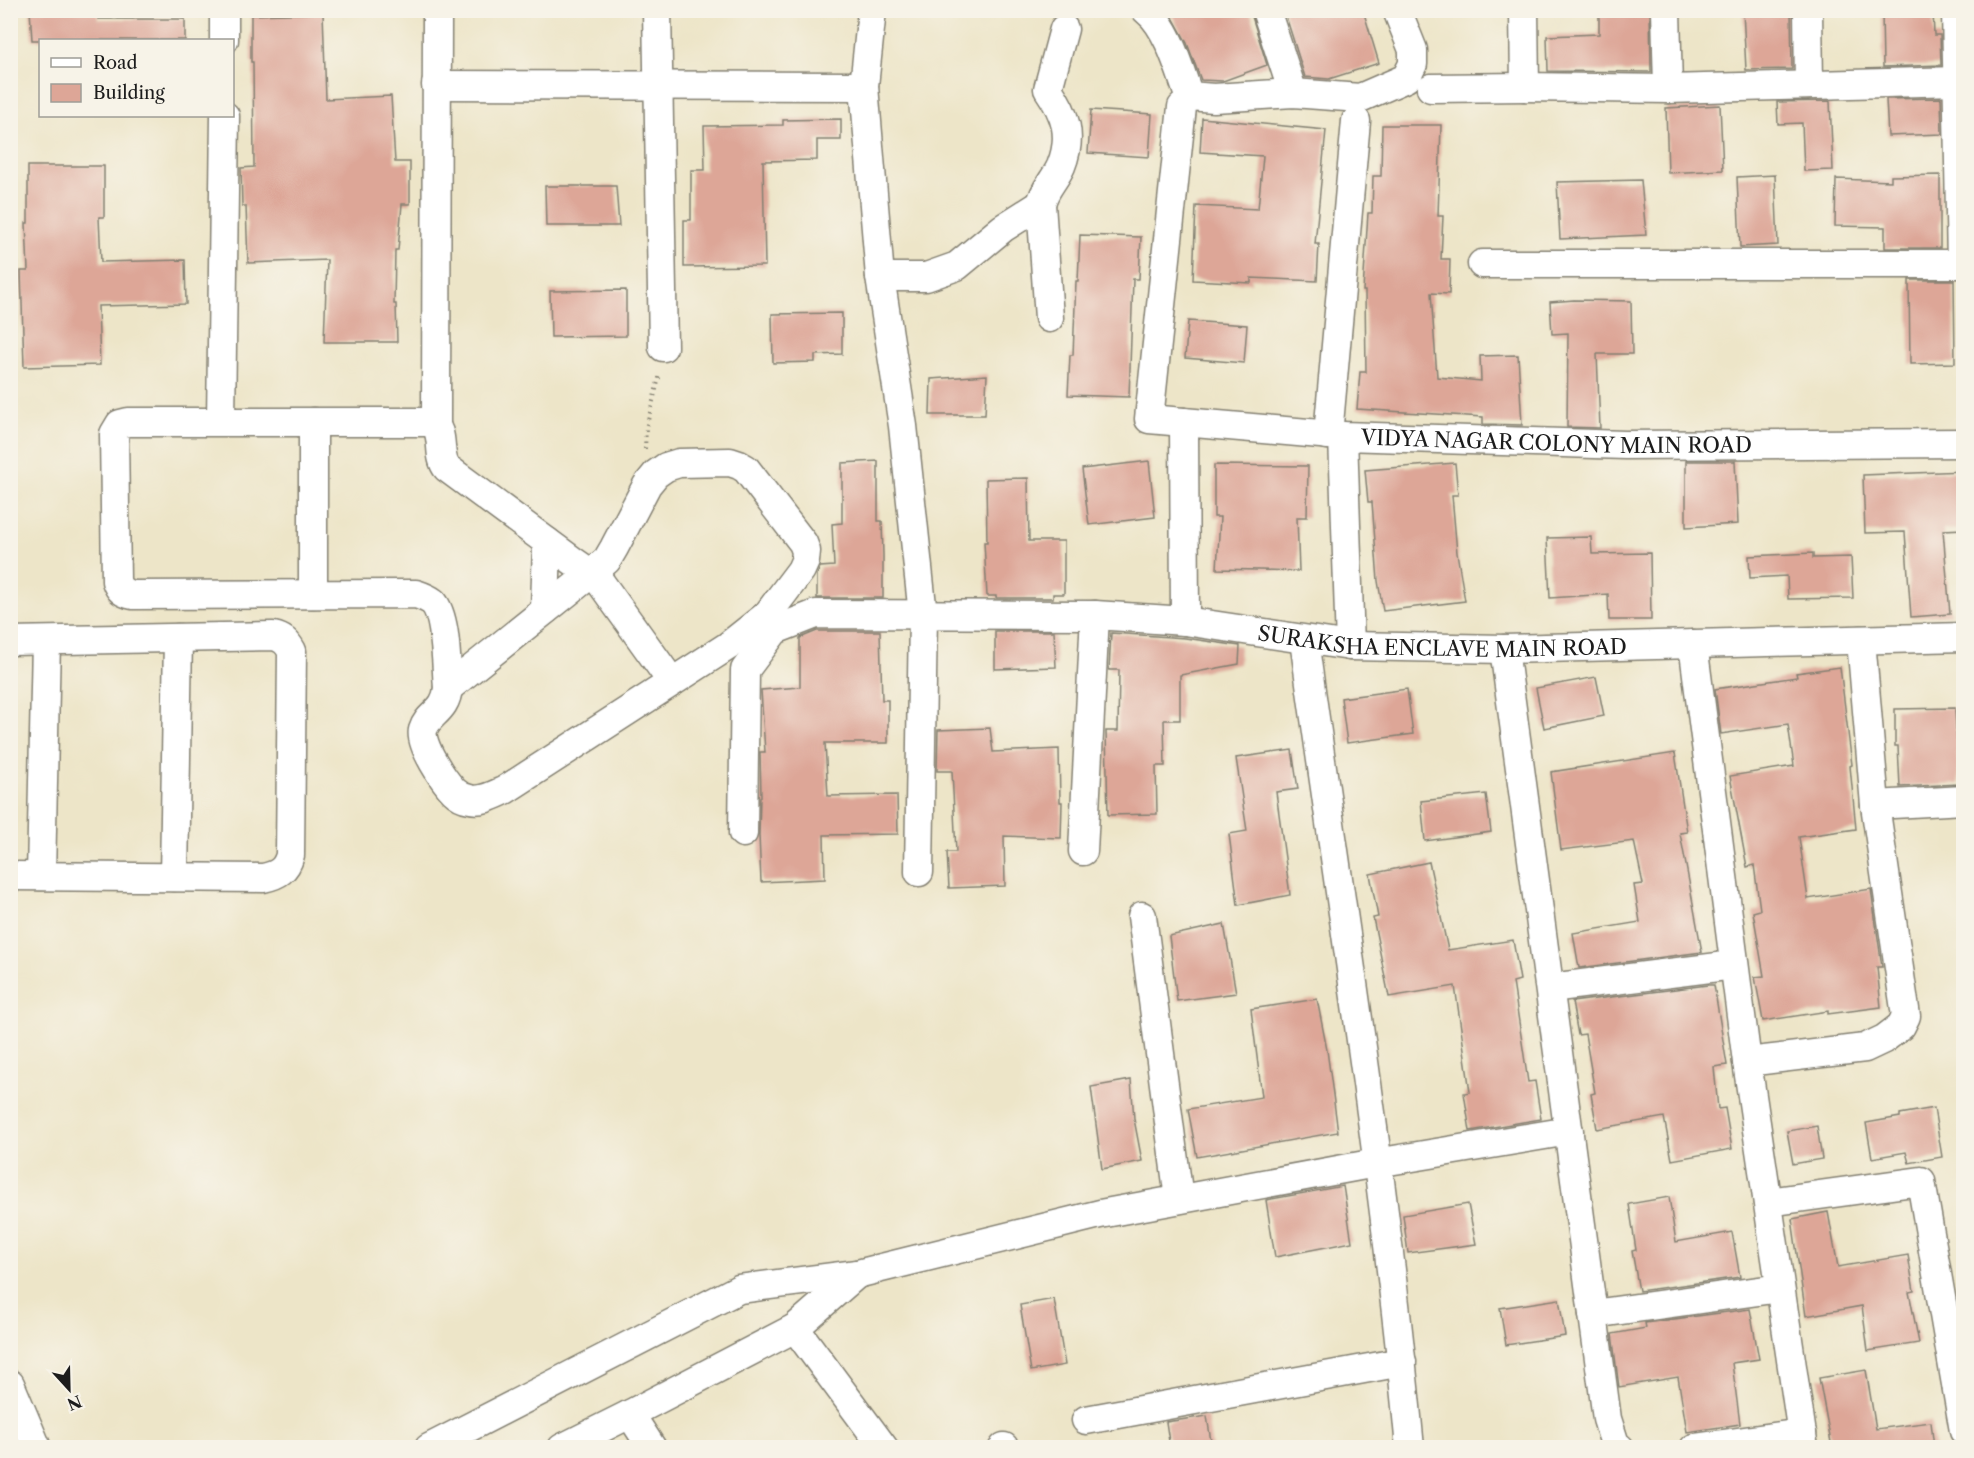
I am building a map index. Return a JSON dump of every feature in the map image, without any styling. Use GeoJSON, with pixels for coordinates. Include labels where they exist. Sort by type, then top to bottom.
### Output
{"type":"FeatureCollection","features":[{"type":"Feature","properties":{"kind":"street"},"geometry":{"type":"LineString","coordinates":[[224,10],[224,39]]}},
{"type":"Feature","properties":{"kind":"street"},"geometry":{"type":"LineString","coordinates":[[437,10],[436,424],[439,429],[442,462],[547,543],[586,570],[593,572],[672,682]]}},
{"type":"Feature","properties":{"kind":"street"},"geometry":{"type":"LineString","coordinates":[[657,10],[663,347]]}},
{"type":"Feature","properties":{"kind":"street"},"geometry":{"type":"LineString","coordinates":[[872,10],[864,86],[880,277],[903,426],[923,615],[919,872]]}},
{"type":"Feature","properties":{"kind":"street"},"geometry":{"type":"LineString","coordinates":[[1146,10],[1152,15],[1166,37],[1189,96],[1214,98],[1293,93],[1360,98],[1406,78],[1413,64],[1413,50],[1398,10]]}},
{"type":"Feature","properties":{"kind":"street"},"geometry":{"type":"LineString","coordinates":[[1266,10],[1293,93]]}},
{"type":"Feature","properties":{"kind":"street"},"geometry":{"type":"LineString","coordinates":[[1524,10],[1524,87]]}},
{"type":"Feature","properties":{"kind":"street"},"geometry":{"type":"LineString","coordinates":[[1666,10],[1668,89]]}},
{"type":"Feature","properties":{"kind":"street"},"geometry":{"type":"LineString","coordinates":[[1808,10],[1809,85]]}},
{"type":"Feature","properties":{"kind":"street"},"geometry":{"type":"LineString","coordinates":[[1482,264],[1962,264],[1956,10]]}},
{"type":"Feature","properties":{"kind":"street"},"geometry":{"type":"LineString","coordinates":[[1049,318],[1041,204],[1043,195],[1061,166],[1068,138],[1065,119],[1048,89],[1064,29]]}},
{"type":"Feature","properties":{"kind":"street"},"geometry":{"type":"LineString","coordinates":[[1431,88],[1668,89],[1957,81]]}},
{"type":"Feature","properties":{"kind":"street"},"geometry":{"type":"LineString","coordinates":[[436,85],[864,86]]}},
{"type":"Feature","properties":{"kind":"street","name":"VIDYA NAGAR COLONY MAIN ROAD"},"geometry":{"type":"LineString","coordinates":[[1182,107],[1149,419],[1336,435],[1625,445],[1964,443]]}},
{"type":"Feature","properties":{"kind":"street"},"geometry":{"type":"LineString","coordinates":[[221,421],[225,117]]}},
{"type":"Feature","properties":{"kind":"street"},"geometry":{"type":"LineString","coordinates":[[1350,646],[1336,435],[1356,121]]}},
{"type":"Feature","properties":{"kind":"street"},"geometry":{"type":"LineString","coordinates":[[880,277],[926,277],[957,266],[1003,228],[1041,204]]}},
{"type":"Feature","properties":{"kind":"street"},"geometry":{"type":"LineString","coordinates":[[436,424],[430,422],[221,421],[120,424],[114,434],[116,581],[118,588],[124,594],[133,596],[313,594],[416,594],[424,596],[433,603],[442,621],[448,688],[447,698],[442,707],[423,729],[424,747],[453,790],[461,797],[478,800],[505,790],[728,646],[767,615],[801,570],[806,551],[803,543],[746,469],[730,462],[679,463],[666,467],[647,485],[607,560],[448,688]]}},
{"type":"Feature","properties":{"kind":"street"},"geometry":{"type":"LineString","coordinates":[[313,422],[313,594]]}},
{"type":"Feature","properties":{"kind":"street"},"geometry":{"type":"LineString","coordinates":[[1184,422],[1185,621]]}},
{"type":"Feature","properties":{"kind":"street"},"geometry":{"type":"LineString","coordinates":[[545,610],[547,543]]}},
{"type":"Feature","properties":{"kind":"street","name":"SURAKSHA ENCLAVE MAIN ROAD"},"geometry":{"type":"LineString","coordinates":[[745,670],[775,630],[816,614],[1095,615],[1185,621],[1350,646],[1504,649],[1964,637]]}},
{"type":"Feature","properties":{"kind":"street"},"geometry":{"type":"LineString","coordinates":[[1083,851],[1095,615]]}},
{"type":"Feature","properties":{"kind":"street"},"geometry":{"type":"LineString","coordinates":[[10,641],[273,636],[281,638],[292,651],[290,855],[288,864],[281,872],[263,878],[10,876]]}},
{"type":"Feature","properties":{"kind":"street"},"geometry":{"type":"LineString","coordinates":[[174,877],[178,638]]}},
{"type":"Feature","properties":{"kind":"street"},"geometry":{"type":"LineString","coordinates":[[1747,1062],[1865,1048],[1884,1039],[1901,1026],[1906,1016],[1875,804],[1861,639]]}},
{"type":"Feature","properties":{"kind":"street"},"geometry":{"type":"LineString","coordinates":[[1304,640],[1376,1163],[1402,1362],[1410,1448]]}},
{"type":"Feature","properties":{"kind":"street"},"geometry":{"type":"LineString","coordinates":[[41,876],[46,641]]}},
{"type":"Feature","properties":{"kind":"street"},"geometry":{"type":"LineString","coordinates":[[1693,644],[1747,1062],[1803,1440],[1694,1448]]}},
{"type":"Feature","properties":{"kind":"street"},"geometry":{"type":"LineString","coordinates":[[728,646],[745,670],[743,833]]}},
{"type":"Feature","properties":{"kind":"street"},"geometry":{"type":"LineString","coordinates":[[1504,649],[1607,1419],[1615,1444],[1620,1448]]}},
{"type":"Feature","properties":{"kind":"street"},"geometry":{"type":"LineString","coordinates":[[1875,804],[1964,800]]}},
{"type":"Feature","properties":{"kind":"street"},"geometry":{"type":"LineString","coordinates":[[1142,916],[1179,1199]]}},
{"type":"Feature","properties":{"kind":"street"},"geometry":{"type":"LineString","coordinates":[[1550,988],[1734,965]]}},
{"type":"Feature","properties":{"kind":"street"},"geometry":{"type":"LineString","coordinates":[[429,1448],[739,1288],[857,1274],[1100,1214],[1376,1163],[1569,1131]]}},
{"type":"Feature","properties":{"kind":"street"},"geometry":{"type":"LineString","coordinates":[[1768,1202],[1921,1181],[1964,1431]]}},
{"type":"Feature","properties":{"kind":"street"},"geometry":{"type":"LineString","coordinates":[[562,1448],[795,1328],[857,1274]]}},
{"type":"Feature","properties":{"kind":"street"},"geometry":{"type":"LineString","coordinates":[[1593,1314],[1780,1288]]}},
{"type":"Feature","properties":{"kind":"street"},"geometry":{"type":"LineString","coordinates":[[795,1328],[884,1448]]}},
{"type":"Feature","properties":{"kind":"street"},"geometry":{"type":"LineString","coordinates":[[1086,1420],[1402,1362]]}},
{"type":"Feature","properties":{"kind":"street"},"geometry":{"type":"LineString","coordinates":[[10,1384],[37,1448]]}},
{"type":"Feature","properties":{"kind":"street"},"geometry":{"type":"LineString","coordinates":[[630,1414],[652,1448]]}},
{"type":"Feature","properties":{"kind":"path"},"geometry":{"type":"LineString","coordinates":[[647,485],[646,429],[663,361],[663,347]]}},
{"type":"Feature","properties":{"kind":"building"},"geometry":{"type":"Polygon","coordinates":[[[30,10],[98,10],[98,19],[185,19],[185,39],[32,40],[30,10]]]}},
{"type":"Feature","properties":{"kind":"building"},"geometry":{"type":"Polygon","coordinates":[[[1169,10],[1250,10],[1267,65],[1223,81],[1201,80],[1187,43],[1169,10]]]}},
{"type":"Feature","properties":{"kind":"building"},"geometry":{"type":"Polygon","coordinates":[[[1284,10],[1363,10],[1379,63],[1329,79],[1305,77],[1284,10]]]}},
{"type":"Feature","properties":{"kind":"building"},"geometry":{"type":"Polygon","coordinates":[[[1599,10],[1650,10],[1651,72],[1548,71],[1547,36],[1599,34],[1599,10]]]}},
{"type":"Feature","properties":{"kind":"building"},"geometry":{"type":"Polygon","coordinates":[[[1743,10],[1791,10],[1792,69],[1746,70],[1743,10]]]}},
{"type":"Feature","properties":{"kind":"building"},"geometry":{"type":"Polygon","coordinates":[[[1882,10],[1933,10],[1934,35],[1940,35],[1941,65],[1883,67],[1882,10]]]}},
{"type":"Feature","properties":{"kind":"building"},"geometry":{"type":"Polygon","coordinates":[[[323,13],[326,99],[391,96],[395,162],[410,162],[410,204],[402,204],[398,250],[395,250],[394,304],[396,304],[397,342],[324,342],[327,260],[248,263],[246,206],[242,206],[241,168],[254,167],[251,15],[323,13]]]}},
{"type":"Feature","properties":{"kind":"building"},"geometry":{"type":"Polygon","coordinates":[[[1941,98],[1942,134],[1888,136],[1886,99],[1941,98]]]}},
{"type":"Feature","properties":{"kind":"building"},"geometry":{"type":"Polygon","coordinates":[[[1830,101],[1833,170],[1804,171],[1802,123],[1778,124],[1777,102],[1830,101]]]}},
{"type":"Feature","properties":{"kind":"building"},"geometry":{"type":"Polygon","coordinates":[[[1720,105],[1723,170],[1668,173],[1666,108],[1720,105]]]}},
{"type":"Feature","properties":{"kind":"building"},"geometry":{"type":"Polygon","coordinates":[[[1091,110],[1152,114],[1149,157],[1088,153],[1091,110]]]}},
{"type":"Feature","properties":{"kind":"building"},"geometry":{"type":"Polygon","coordinates":[[[1202,118],[1326,130],[1315,244],[1319,244],[1317,281],[1251,278],[1251,283],[1193,280],[1196,206],[1258,209],[1263,156],[1200,152],[1202,118]]]}},
{"type":"Feature","properties":{"kind":"building"},"geometry":{"type":"Polygon","coordinates":[[[841,119],[841,140],[817,140],[817,160],[763,161],[765,266],[684,267],[684,220],[691,220],[691,170],[705,170],[704,126],[783,125],[783,120],[841,119]]]}},
{"type":"Feature","properties":{"kind":"building"},"geometry":{"type":"Polygon","coordinates":[[[1382,125],[1441,125],[1438,216],[1443,216],[1441,259],[1450,259],[1449,294],[1431,293],[1437,377],[1481,381],[1480,356],[1518,355],[1522,425],[1483,424],[1483,417],[1357,409],[1360,372],[1366,372],[1365,291],[1363,291],[1368,213],[1372,213],[1373,176],[1381,176],[1382,125]]]}},
{"type":"Feature","properties":{"kind":"building"},"geometry":{"type":"Polygon","coordinates":[[[28,166],[104,166],[104,217],[99,217],[101,262],[185,260],[186,304],[98,306],[100,365],[24,367],[21,271],[28,271],[26,223],[28,223],[28,166]]]}},
{"type":"Feature","properties":{"kind":"building"},"geometry":{"type":"Polygon","coordinates":[[[1775,175],[1778,245],[1740,247],[1737,177],[1775,175]]]}},
{"type":"Feature","properties":{"kind":"building"},"geometry":{"type":"Polygon","coordinates":[[[1940,175],[1940,248],[1885,248],[1885,227],[1835,226],[1836,179],[1891,181],[1891,176],[1940,175]]]}},
{"type":"Feature","properties":{"kind":"building"},"geometry":{"type":"Polygon","coordinates":[[[1641,180],[1646,235],[1560,239],[1557,182],[1641,180]]]}},
{"type":"Feature","properties":{"kind":"building"},"geometry":{"type":"Polygon","coordinates":[[[545,186],[616,186],[619,226],[546,226],[545,186]]]}},
{"type":"Feature","properties":{"kind":"building"},"geometry":{"type":"Polygon","coordinates":[[[1080,235],[1141,237],[1139,279],[1133,279],[1129,397],[1068,395],[1070,355],[1073,355],[1080,235]]]}},
{"type":"Feature","properties":{"kind":"building"},"geometry":{"type":"Polygon","coordinates":[[[1909,280],[1954,280],[1955,363],[1910,364],[1909,280]]]}},
{"type":"Feature","properties":{"kind":"building"},"geometry":{"type":"Polygon","coordinates":[[[626,290],[626,336],[551,337],[550,291],[626,290]]]}},
{"type":"Feature","properties":{"kind":"building"},"geometry":{"type":"Polygon","coordinates":[[[1631,301],[1632,354],[1597,354],[1600,428],[1567,427],[1568,333],[1552,334],[1550,302],[1631,301]]]}},
{"type":"Feature","properties":{"kind":"building"},"geometry":{"type":"Polygon","coordinates":[[[842,313],[842,354],[815,355],[815,362],[773,363],[772,314],[842,313]]]}},
{"type":"Feature","properties":{"kind":"building"},"geometry":{"type":"Polygon","coordinates":[[[1188,321],[1247,325],[1244,363],[1185,358],[1188,321]]]}},
{"type":"Feature","properties":{"kind":"building"},"geometry":{"type":"Polygon","coordinates":[[[987,375],[985,415],[930,415],[931,379],[987,375]]]}},
{"type":"Feature","properties":{"kind":"building"},"geometry":{"type":"Polygon","coordinates":[[[878,461],[878,521],[882,521],[883,598],[817,598],[817,575],[820,567],[834,566],[832,524],[842,523],[842,463],[878,461]]]}},
{"type":"Feature","properties":{"kind":"building"},"geometry":{"type":"Polygon","coordinates":[[[1149,461],[1155,517],[1089,525],[1082,469],[1149,461]]]}},
{"type":"Feature","properties":{"kind":"building"},"geometry":{"type":"Polygon","coordinates":[[[1686,461],[1735,461],[1738,524],[1686,527],[1686,461]]]}},
{"type":"Feature","properties":{"kind":"building"},"geometry":{"type":"Polygon","coordinates":[[[1455,463],[1458,495],[1452,495],[1457,553],[1465,601],[1383,611],[1378,581],[1372,502],[1368,502],[1365,470],[1455,463]]]}},
{"type":"Feature","properties":{"kind":"building"},"geometry":{"type":"Polygon","coordinates":[[[1214,465],[1308,466],[1307,517],[1297,517],[1299,571],[1217,569],[1220,517],[1214,517],[1214,465]]]}},
{"type":"Feature","properties":{"kind":"building"},"geometry":{"type":"Polygon","coordinates":[[[1964,471],[1964,529],[1943,530],[1950,614],[1911,617],[1905,532],[1865,533],[1863,475],[1964,471]]]}},
{"type":"Feature","properties":{"kind":"building"},"geometry":{"type":"Polygon","coordinates":[[[1028,478],[1029,541],[1064,541],[1064,594],[1053,594],[1053,598],[987,596],[984,542],[987,542],[986,479],[1028,478]]]}},
{"type":"Feature","properties":{"kind":"building"},"geometry":{"type":"Polygon","coordinates":[[[1591,537],[1592,554],[1650,553],[1651,620],[1609,620],[1608,594],[1550,598],[1547,538],[1591,537]]]}},
{"type":"Feature","properties":{"kind":"building"},"geometry":{"type":"Polygon","coordinates":[[[1813,553],[1813,558],[1851,557],[1853,598],[1788,599],[1787,576],[1750,578],[1749,556],[1813,553]]]}},
{"type":"Feature","properties":{"kind":"building"},"geometry":{"type":"Polygon","coordinates":[[[817,631],[880,631],[882,700],[888,700],[888,743],[825,743],[828,796],[897,795],[898,834],[824,835],[825,879],[761,882],[760,752],[765,752],[761,690],[800,687],[800,638],[817,631]]]}},
{"type":"Feature","properties":{"kind":"building"},"geometry":{"type":"Polygon","coordinates":[[[995,631],[1054,631],[1056,667],[995,669],[995,631]]]}},
{"type":"Feature","properties":{"kind":"building"},"geometry":{"type":"Polygon","coordinates":[[[1111,633],[1185,638],[1240,646],[1239,664],[1180,675],[1180,720],[1164,720],[1165,766],[1156,766],[1157,814],[1108,815],[1106,731],[1118,731],[1119,670],[1109,670],[1111,633]]]}},
{"type":"Feature","properties":{"kind":"building"},"geometry":{"type":"Polygon","coordinates":[[[1840,667],[1852,765],[1850,766],[1856,829],[1799,837],[1808,899],[1871,889],[1882,967],[1877,967],[1881,1007],[1828,1014],[1828,1011],[1763,1021],[1755,977],[1764,976],[1753,912],[1760,910],[1754,865],[1747,867],[1730,776],[1794,766],[1788,724],[1721,734],[1715,689],[1797,677],[1796,673],[1840,667]]]}},
{"type":"Feature","properties":{"kind":"building"},"geometry":{"type":"Polygon","coordinates":[[[1596,677],[1604,716],[1544,728],[1536,688],[1596,677]]]}},
{"type":"Feature","properties":{"kind":"building"},"geometry":{"type":"Polygon","coordinates":[[[1407,689],[1413,734],[1347,743],[1341,698],[1407,689]]]}},
{"type":"Feature","properties":{"kind":"building"},"geometry":{"type":"Polygon","coordinates":[[[1955,708],[1959,784],[1900,787],[1898,746],[1895,746],[1895,709],[1955,708]]]}},
{"type":"Feature","properties":{"kind":"building"},"geometry":{"type":"Polygon","coordinates":[[[990,728],[993,752],[1059,749],[1060,802],[1062,802],[1061,838],[1004,836],[1005,886],[949,888],[947,852],[956,852],[952,771],[937,771],[938,730],[990,728]]]}},
{"type":"Feature","properties":{"kind":"building"},"geometry":{"type":"Polygon","coordinates":[[[1292,750],[1298,789],[1276,792],[1290,895],[1238,905],[1229,834],[1247,831],[1236,758],[1292,750]]]}},
{"type":"Feature","properties":{"kind":"building"},"geometry":{"type":"Polygon","coordinates":[[[1675,753],[1687,832],[1680,833],[1702,952],[1579,968],[1573,933],[1640,922],[1634,885],[1643,884],[1634,841],[1561,850],[1551,772],[1675,753]]]}},
{"type":"Feature","properties":{"kind":"building"},"geometry":{"type":"Polygon","coordinates":[[[1486,794],[1491,832],[1425,841],[1421,801],[1486,794]]]}},
{"type":"Feature","properties":{"kind":"building"},"geometry":{"type":"Polygon","coordinates":[[[1429,862],[1448,950],[1513,940],[1520,980],[1513,982],[1528,1082],[1535,1081],[1541,1119],[1470,1131],[1464,1093],[1470,1092],[1455,986],[1389,997],[1373,918],[1378,917],[1370,874],[1429,862]]]}},
{"type":"Feature","properties":{"kind":"building"},"geometry":{"type":"Polygon","coordinates":[[[1224,924],[1236,993],[1177,1001],[1169,936],[1224,924]]]}},
{"type":"Feature","properties":{"kind":"building"},"geometry":{"type":"Polygon","coordinates":[[[1714,985],[1727,1065],[1714,1067],[1718,1109],[1725,1108],[1732,1149],[1672,1160],[1664,1117],[1597,1129],[1591,1094],[1595,1093],[1585,1034],[1578,1035],[1572,1002],[1714,985]]]}},
{"type":"Feature","properties":{"kind":"building"},"geometry":{"type":"Polygon","coordinates":[[[1317,999],[1327,1050],[1338,1132],[1197,1157],[1188,1109],[1262,1097],[1251,1009],[1317,999]]]}},
{"type":"Feature","properties":{"kind":"building"},"geometry":{"type":"Polygon","coordinates":[[[1131,1080],[1134,1119],[1142,1161],[1102,1169],[1091,1087],[1131,1080]]]}},
{"type":"Feature","properties":{"kind":"building"},"geometry":{"type":"Polygon","coordinates":[[[1934,1108],[1942,1157],[1909,1163],[1906,1152],[1872,1158],[1866,1123],[1934,1108]]]}},
{"type":"Feature","properties":{"kind":"building"},"geometry":{"type":"Polygon","coordinates":[[[1817,1126],[1822,1159],[1793,1164],[1787,1131],[1817,1126]]]}},
{"type":"Feature","properties":{"kind":"building"},"geometry":{"type":"Polygon","coordinates":[[[1343,1186],[1352,1242],[1275,1257],[1266,1200],[1343,1186]]]}},
{"type":"Feature","properties":{"kind":"building"},"geometry":{"type":"Polygon","coordinates":[[[1669,1197],[1676,1242],[1732,1232],[1740,1277],[1639,1291],[1632,1251],[1636,1250],[1629,1204],[1669,1197]]]}},
{"type":"Feature","properties":{"kind":"building"},"geometry":{"type":"Polygon","coordinates":[[[1468,1204],[1476,1244],[1408,1253],[1403,1215],[1468,1204]]]}},
{"type":"Feature","properties":{"kind":"building"},"geometry":{"type":"Polygon","coordinates":[[[1828,1212],[1838,1267],[1908,1255],[1914,1291],[1909,1292],[1919,1343],[1868,1351],[1862,1306],[1806,1316],[1792,1219],[1828,1212]]]}},
{"type":"Feature","properties":{"kind":"building"},"geometry":{"type":"Polygon","coordinates":[[[1054,1299],[1065,1365],[1031,1371],[1020,1305],[1054,1299]]]}},
{"type":"Feature","properties":{"kind":"building"},"geometry":{"type":"Polygon","coordinates":[[[1559,1299],[1565,1336],[1506,1345],[1500,1308],[1559,1299]]]}},
{"type":"Feature","properties":{"kind":"building"},"geometry":{"type":"Polygon","coordinates":[[[1750,1309],[1759,1359],[1732,1363],[1740,1424],[1687,1432],[1678,1377],[1619,1387],[1612,1334],[1646,1328],[1645,1323],[1750,1309]]]}},
{"type":"Feature","properties":{"kind":"building"},"geometry":{"type":"Polygon","coordinates":[[[1866,1370],[1876,1429],[1931,1422],[1934,1448],[1832,1448],[1819,1378],[1866,1370]]]}},
{"type":"Feature","properties":{"kind":"building"},"geometry":{"type":"Polygon","coordinates":[[[1207,1416],[1212,1448],[1170,1448],[1166,1422],[1207,1416]]]}}]}
